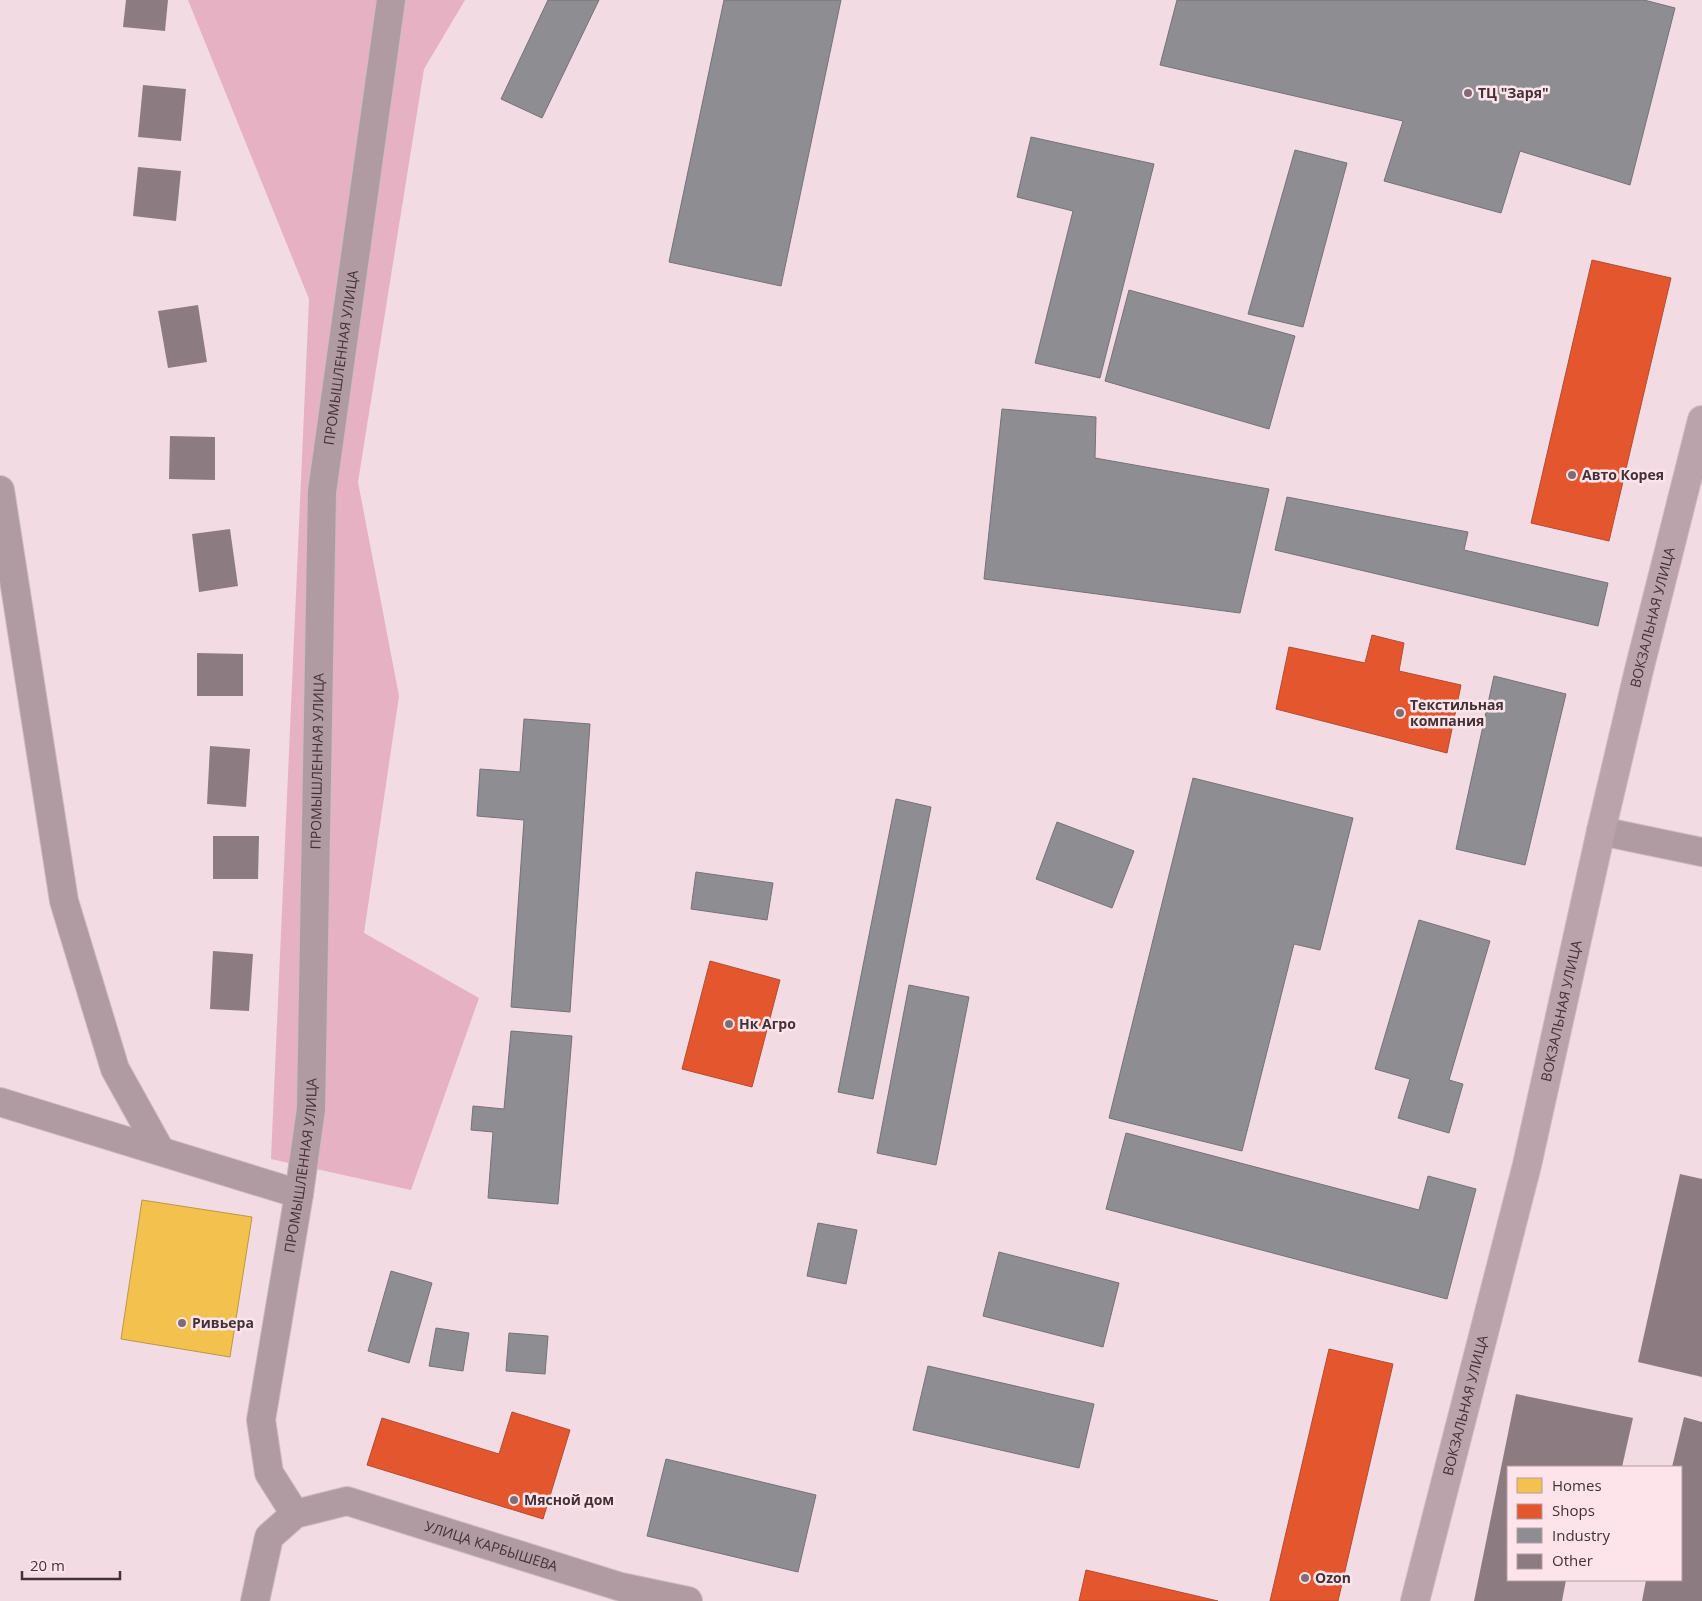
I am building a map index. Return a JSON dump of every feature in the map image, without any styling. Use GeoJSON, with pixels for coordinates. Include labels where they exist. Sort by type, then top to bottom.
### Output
{"type":"FeatureCollection","features":[{"type":"Feature","properties":{"kind":"main road","name":"ВОКЗАЛЬНАЯ УЛИЦА"},"geometry":{"type":"LineString","coordinates":[[1415,1601],[1527,1165],[1601,831],[1639,670],[1702,420]]}},
{"type":"Feature","properties":{"kind":"street","name":"ПРОМЫШЛЕННАЯ УЛИЦА"},"geometry":{"type":"LineString","coordinates":[[295,1514],[269,1473],[262,1420],[311,1109],[322,492],[390,0]]}},
{"type":"Feature","properties":{"kind":"street"},"geometry":{"type":"LineString","coordinates":[[0,490],[64,901],[115,1069],[160,1150]]}},
{"type":"Feature","properties":{"kind":"street"},"geometry":{"type":"LineString","coordinates":[[1601,831],[1702,852]]}},
{"type":"Feature","properties":{"kind":"street"},"geometry":{"type":"LineString","coordinates":[[0,1102],[299,1194]]}},
{"type":"Feature","properties":{"kind":"street","name":"УЛИЦА КАРБЫШЕВА"},"geometry":{"type":"LineString","coordinates":[[295,1514],[347,1501],[621,1587],[688,1601]]}},
{"type":"Feature","properties":{"kind":"street"},"geometry":{"type":"LineString","coordinates":[[254,1601],[269,1537],[295,1514]]}},
{"type":"Feature","properties":{"kind":"shaded area"},"geometry":{"type":"Polygon","coordinates":[[[188,0],[465,0],[424,69],[358,482],[399,696],[364,933],[479,998],[411,1190],[271,1159],[309,299],[188,0]]]}},
{"type":"Feature","properties":{"kind":"building: Homes"},"geometry":{"type":"Polygon","coordinates":[[[142,1200],[252,1217],[230,1357],[121,1339],[142,1200]]]}},
{"type":"Feature","properties":{"kind":"building: Shops"},"geometry":{"type":"Polygon","coordinates":[[[1592,260],[1671,278],[1609,541],[1531,523],[1592,260]]]}},
{"type":"Feature","properties":{"kind":"building: Shops"},"geometry":{"type":"Polygon","coordinates":[[[1372,635],[1404,643],[1399,671],[1461,685],[1447,753],[1276,709],[1289,647],[1365,663],[1372,635]]]}},
{"type":"Feature","properties":{"kind":"building: Shops"},"geometry":{"type":"Polygon","coordinates":[[[710,961],[780,980],[752,1087],[682,1069],[710,961]]]}},
{"type":"Feature","properties":{"kind":"building: Shops"},"geometry":{"type":"Polygon","coordinates":[[[1329,1349],[1393,1364],[1338,1601],[1270,1601],[1329,1349]]]}},
{"type":"Feature","properties":{"kind":"building: Shops"},"geometry":{"type":"Polygon","coordinates":[[[512,1412],[570,1430],[543,1519],[367,1465],[382,1418],[499,1454],[512,1412]]]}},
{"type":"Feature","properties":{"kind":"building: Shops"},"geometry":{"type":"Polygon","coordinates":[[[1086,1570],[1218,1601],[1079,1601],[1086,1570]]]}},
{"type":"Feature","properties":{"kind":"building: Industry"},"geometry":{"type":"Polygon","coordinates":[[[548,0],[599,0],[542,118],[501,99],[548,0]]]}},
{"type":"Feature","properties":{"kind":"building: Industry"},"geometry":{"type":"Polygon","coordinates":[[[724,0],[841,0],[781,286],[669,262],[724,0]]]}},
{"type":"Feature","properties":{"kind":"building: Industry","name":"ТЦ \"Заря\""},"geometry":{"type":"Polygon","coordinates":[[[1177,0],[1644,0],[1675,8],[1630,185],[1520,151],[1501,213],[1384,181],[1403,121],[1160,65],[1177,0]]]}},
{"type":"Feature","properties":{"kind":"building: Industry"},"geometry":{"type":"Polygon","coordinates":[[[1031,137],[1154,164],[1100,378],[1035,363],[1073,211],[1017,197],[1031,137]]]}},
{"type":"Feature","properties":{"kind":"building: Industry"},"geometry":{"type":"Polygon","coordinates":[[[1295,150],[1347,163],[1303,327],[1248,314],[1295,150]]]}},
{"type":"Feature","properties":{"kind":"building: Industry"},"geometry":{"type":"Polygon","coordinates":[[[1129,290],[1295,336],[1269,429],[1105,381],[1129,290]]]}},
{"type":"Feature","properties":{"kind":"building: Industry"},"geometry":{"type":"Polygon","coordinates":[[[1002,409],[1096,417],[1095,458],[1269,489],[1240,613],[984,579],[1002,409]]]}},
{"type":"Feature","properties":{"kind":"building: Industry"},"geometry":{"type":"Polygon","coordinates":[[[1287,497],[1468,532],[1464,550],[1608,583],[1598,626],[1275,550],[1287,497]]]}},
{"type":"Feature","properties":{"kind":"building: Industry"},"geometry":{"type":"Polygon","coordinates":[[[1494,676],[1566,694],[1525,865],[1456,849],[1494,676]]]}},
{"type":"Feature","properties":{"kind":"building: Industry"},"geometry":{"type":"Polygon","coordinates":[[[524,719],[590,724],[570,1012],[511,1007],[524,820],[477,816],[480,769],[520,772],[524,719]]]}},
{"type":"Feature","properties":{"kind":"building: Industry"},"geometry":{"type":"Polygon","coordinates":[[[1193,778],[1353,818],[1320,950],[1294,944],[1242,1151],[1109,1118],[1193,778]]]}},
{"type":"Feature","properties":{"kind":"building: Industry"},"geometry":{"type":"Polygon","coordinates":[[[896,799],[931,807],[873,1099],[838,1092],[896,799]]]}},
{"type":"Feature","properties":{"kind":"building: Industry"},"geometry":{"type":"Polygon","coordinates":[[[1057,822],[1134,851],[1112,908],[1036,879],[1057,822]]]}},
{"type":"Feature","properties":{"kind":"building: Industry"},"geometry":{"type":"Polygon","coordinates":[[[696,872],[773,883],[767,920],[691,909],[696,872]]]}},
{"type":"Feature","properties":{"kind":"building: Industry"},"geometry":{"type":"Polygon","coordinates":[[[1419,920],[1490,941],[1449,1080],[1463,1084],[1449,1133],[1398,1118],[1410,1079],[1375,1069],[1419,920]]]}},
{"type":"Feature","properties":{"kind":"building: Industry"},"geometry":{"type":"Polygon","coordinates":[[[909,985],[969,997],[936,1165],[877,1153],[909,985]]]}},
{"type":"Feature","properties":{"kind":"building: Industry"},"geometry":{"type":"Polygon","coordinates":[[[511,1031],[572,1036],[558,1204],[488,1198],[493,1132],[471,1130],[473,1106],[504,1109],[511,1031]]]}},
{"type":"Feature","properties":{"kind":"building: Industry"},"geometry":{"type":"Polygon","coordinates":[[[1126,1133],[1419,1210],[1428,1176],[1476,1189],[1447,1299],[1106,1209],[1126,1133]]]}},
{"type":"Feature","properties":{"kind":"building: Industry"},"geometry":{"type":"Polygon","coordinates":[[[818,1223],[857,1230],[846,1284],[807,1276],[818,1223]]]}},
{"type":"Feature","properties":{"kind":"building: Industry"},"geometry":{"type":"Polygon","coordinates":[[[999,1252],[1119,1283],[1103,1347],[983,1316],[999,1252]]]}},
{"type":"Feature","properties":{"kind":"building: Industry"},"geometry":{"type":"Polygon","coordinates":[[[391,1271],[432,1283],[409,1363],[368,1351],[391,1271]]]}},
{"type":"Feature","properties":{"kind":"building: Industry"},"geometry":{"type":"Polygon","coordinates":[[[436,1328],[469,1333],[463,1371],[429,1366],[436,1328]]]}},
{"type":"Feature","properties":{"kind":"building: Industry"},"geometry":{"type":"Polygon","coordinates":[[[509,1333],[548,1336],[545,1374],[506,1371],[509,1333]]]}},
{"type":"Feature","properties":{"kind":"building: Industry"},"geometry":{"type":"Polygon","coordinates":[[[928,1366],[1094,1404],[1079,1468],[913,1430],[928,1366]]]}},
{"type":"Feature","properties":{"kind":"building: Industry"},"geometry":{"type":"Polygon","coordinates":[[[666,1459],[816,1495],[798,1572],[647,1536],[666,1459]]]}},
{"type":"Feature","properties":{"kind":"building: Other"},"geometry":{"type":"Polygon","coordinates":[[[126,0],[168,0],[165,31],[123,27],[126,0]]]}},
{"type":"Feature","properties":{"kind":"building: Other"},"geometry":{"type":"Polygon","coordinates":[[[143,85],[186,89],[181,141],[138,137],[143,85]]]}},
{"type":"Feature","properties":{"kind":"building: Other"},"geometry":{"type":"Polygon","coordinates":[[[138,167],[181,171],[176,221],[133,216],[138,167]]]}},
{"type":"Feature","properties":{"kind":"building: Other"},"geometry":{"type":"Polygon","coordinates":[[[198,305],[207,362],[168,368],[158,311],[198,305]]]}},
{"type":"Feature","properties":{"kind":"building: Other"},"geometry":{"type":"Polygon","coordinates":[[[170,436],[215,437],[215,480],[169,479],[170,436]]]}},
{"type":"Feature","properties":{"kind":"building: Other"},"geometry":{"type":"Polygon","coordinates":[[[230,529],[238,586],[199,592],[192,534],[230,529]]]}},
{"type":"Feature","properties":{"kind":"building: Other"},"geometry":{"type":"Polygon","coordinates":[[[197,653],[243,654],[243,696],[197,696],[197,653]]]}},
{"type":"Feature","properties":{"kind":"building: Other"},"geometry":{"type":"Polygon","coordinates":[[[210,746],[250,749],[246,807],[207,804],[210,746]]]}},
{"type":"Feature","properties":{"kind":"building: Other"},"geometry":{"type":"Polygon","coordinates":[[[213,836],[259,836],[258,879],[213,879],[213,836]]]}},
{"type":"Feature","properties":{"kind":"building: Other"},"geometry":{"type":"Polygon","coordinates":[[[213,951],[253,954],[249,1011],[210,1009],[213,951]]]}},
{"type":"Feature","properties":{"kind":"building: Other"},"geometry":{"type":"Polygon","coordinates":[[[1680,1174],[1702,1179],[1702,1377],[1638,1362],[1680,1174]]]}},
{"type":"Feature","properties":{"kind":"building: Other"},"geometry":{"type":"Polygon","coordinates":[[[1516,1394],[1633,1418],[1622,1466],[1507,1466],[1507,1581],[1566,1581],[1562,1601],[1474,1601],[1516,1394]]]}},
{"type":"Feature","properties":{"kind":"building: Other"},"geometry":{"type":"Polygon","coordinates":[[[1684,1417],[1702,1422],[1702,1601],[1642,1601],[1646,1581],[1682,1581],[1682,1466],[1672,1466],[1684,1417]]]}},
{"type":"Feature","properties":{"kind":"place","name":"ТЦ \"Заря\""},"geometry":{"type":"Point","coordinates":[1468,93]}},
{"type":"Feature","properties":{"kind":"place","name":"Авто Корея"},"geometry":{"type":"Point","coordinates":[1572,475]}},
{"type":"Feature","properties":{"kind":"place","name":"Текстильная компания"},"geometry":{"type":"Point","coordinates":[1400,713]}},
{"type":"Feature","properties":{"kind":"place","name":"Нк Агро"},"geometry":{"type":"Point","coordinates":[729,1024]}},
{"type":"Feature","properties":{"kind":"place","name":"Ривьера"},"geometry":{"type":"Point","coordinates":[182,1323]}},
{"type":"Feature","properties":{"kind":"place","name":"Мясной дом"},"geometry":{"type":"Point","coordinates":[514,1500]}},
{"type":"Feature","properties":{"kind":"place","name":"Ozon"},"geometry":{"type":"Point","coordinates":[1305,1578]}}]}
